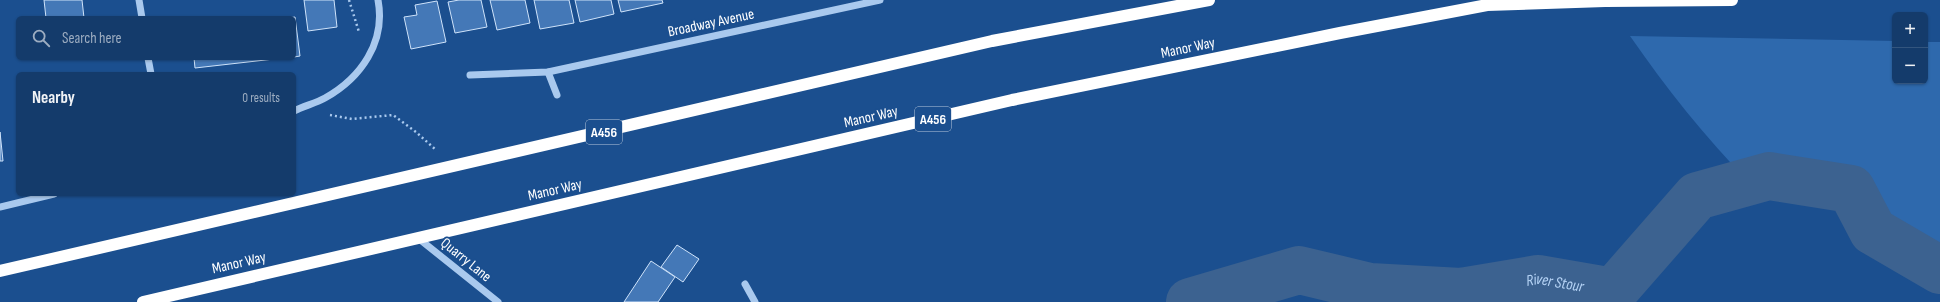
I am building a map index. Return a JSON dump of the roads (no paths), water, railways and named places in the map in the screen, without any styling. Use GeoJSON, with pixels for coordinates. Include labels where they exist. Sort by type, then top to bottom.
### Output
{"type":"FeatureCollection","features":[{"type":"Feature","properties":{"kind":"highway","name":"A456"},"geometry":{"type":"LineString","coordinates":[[0,271],[992,42],[1209,0]]}},
{"type":"Feature","properties":{"kind":"highway","name":"Manor Way"},"geometry":{"type":"LineString","coordinates":[[143,302],[1012,100],[1340,33],[1488,5],[1605,1],[1732,0]]}},
{"type":"Feature","properties":{"kind":"street"},"geometry":{"type":"LineString","coordinates":[[139,0],[142,16]]}},
{"type":"Feature","properties":{"kind":"street"},"geometry":{"type":"LineString","coordinates":[[296,110],[325,98],[348,81],[367,61],[376,42],[378,0]]}},
{"type":"Feature","properties":{"kind":"street","name":"Broadway Avenue"},"geometry":{"type":"LineString","coordinates":[[470,74],[548,72],[880,0]]}},
{"type":"Feature","properties":{"kind":"street"},"geometry":{"type":"LineString","coordinates":[[148,60],[151,72]]}},
{"type":"Feature","properties":{"kind":"street"},"geometry":{"type":"LineString","coordinates":[[548,72],[557,95]]}},
{"type":"Feature","properties":{"kind":"street"},"geometry":{"type":"LineString","coordinates":[[0,207],[46,196]]}},
{"type":"Feature","properties":{"kind":"street","name":"Quarry Lane"},"geometry":{"type":"LineString","coordinates":[[418,238],[498,302]]}},
{"type":"Feature","properties":{"kind":"street"},"geometry":{"type":"LineString","coordinates":[[745,284],[755,302]]}},
{"type":"Feature","properties":{"kind":"waterway","name":"River Stour"},"geometry":{"type":"LineString","coordinates":[[1190,302],[1299,270],[1370,287],[1461,292],[1538,279],[1613,292],[1697,196],[1769,176],[1851,189],[1873,231],[1940,270]]}}]}
